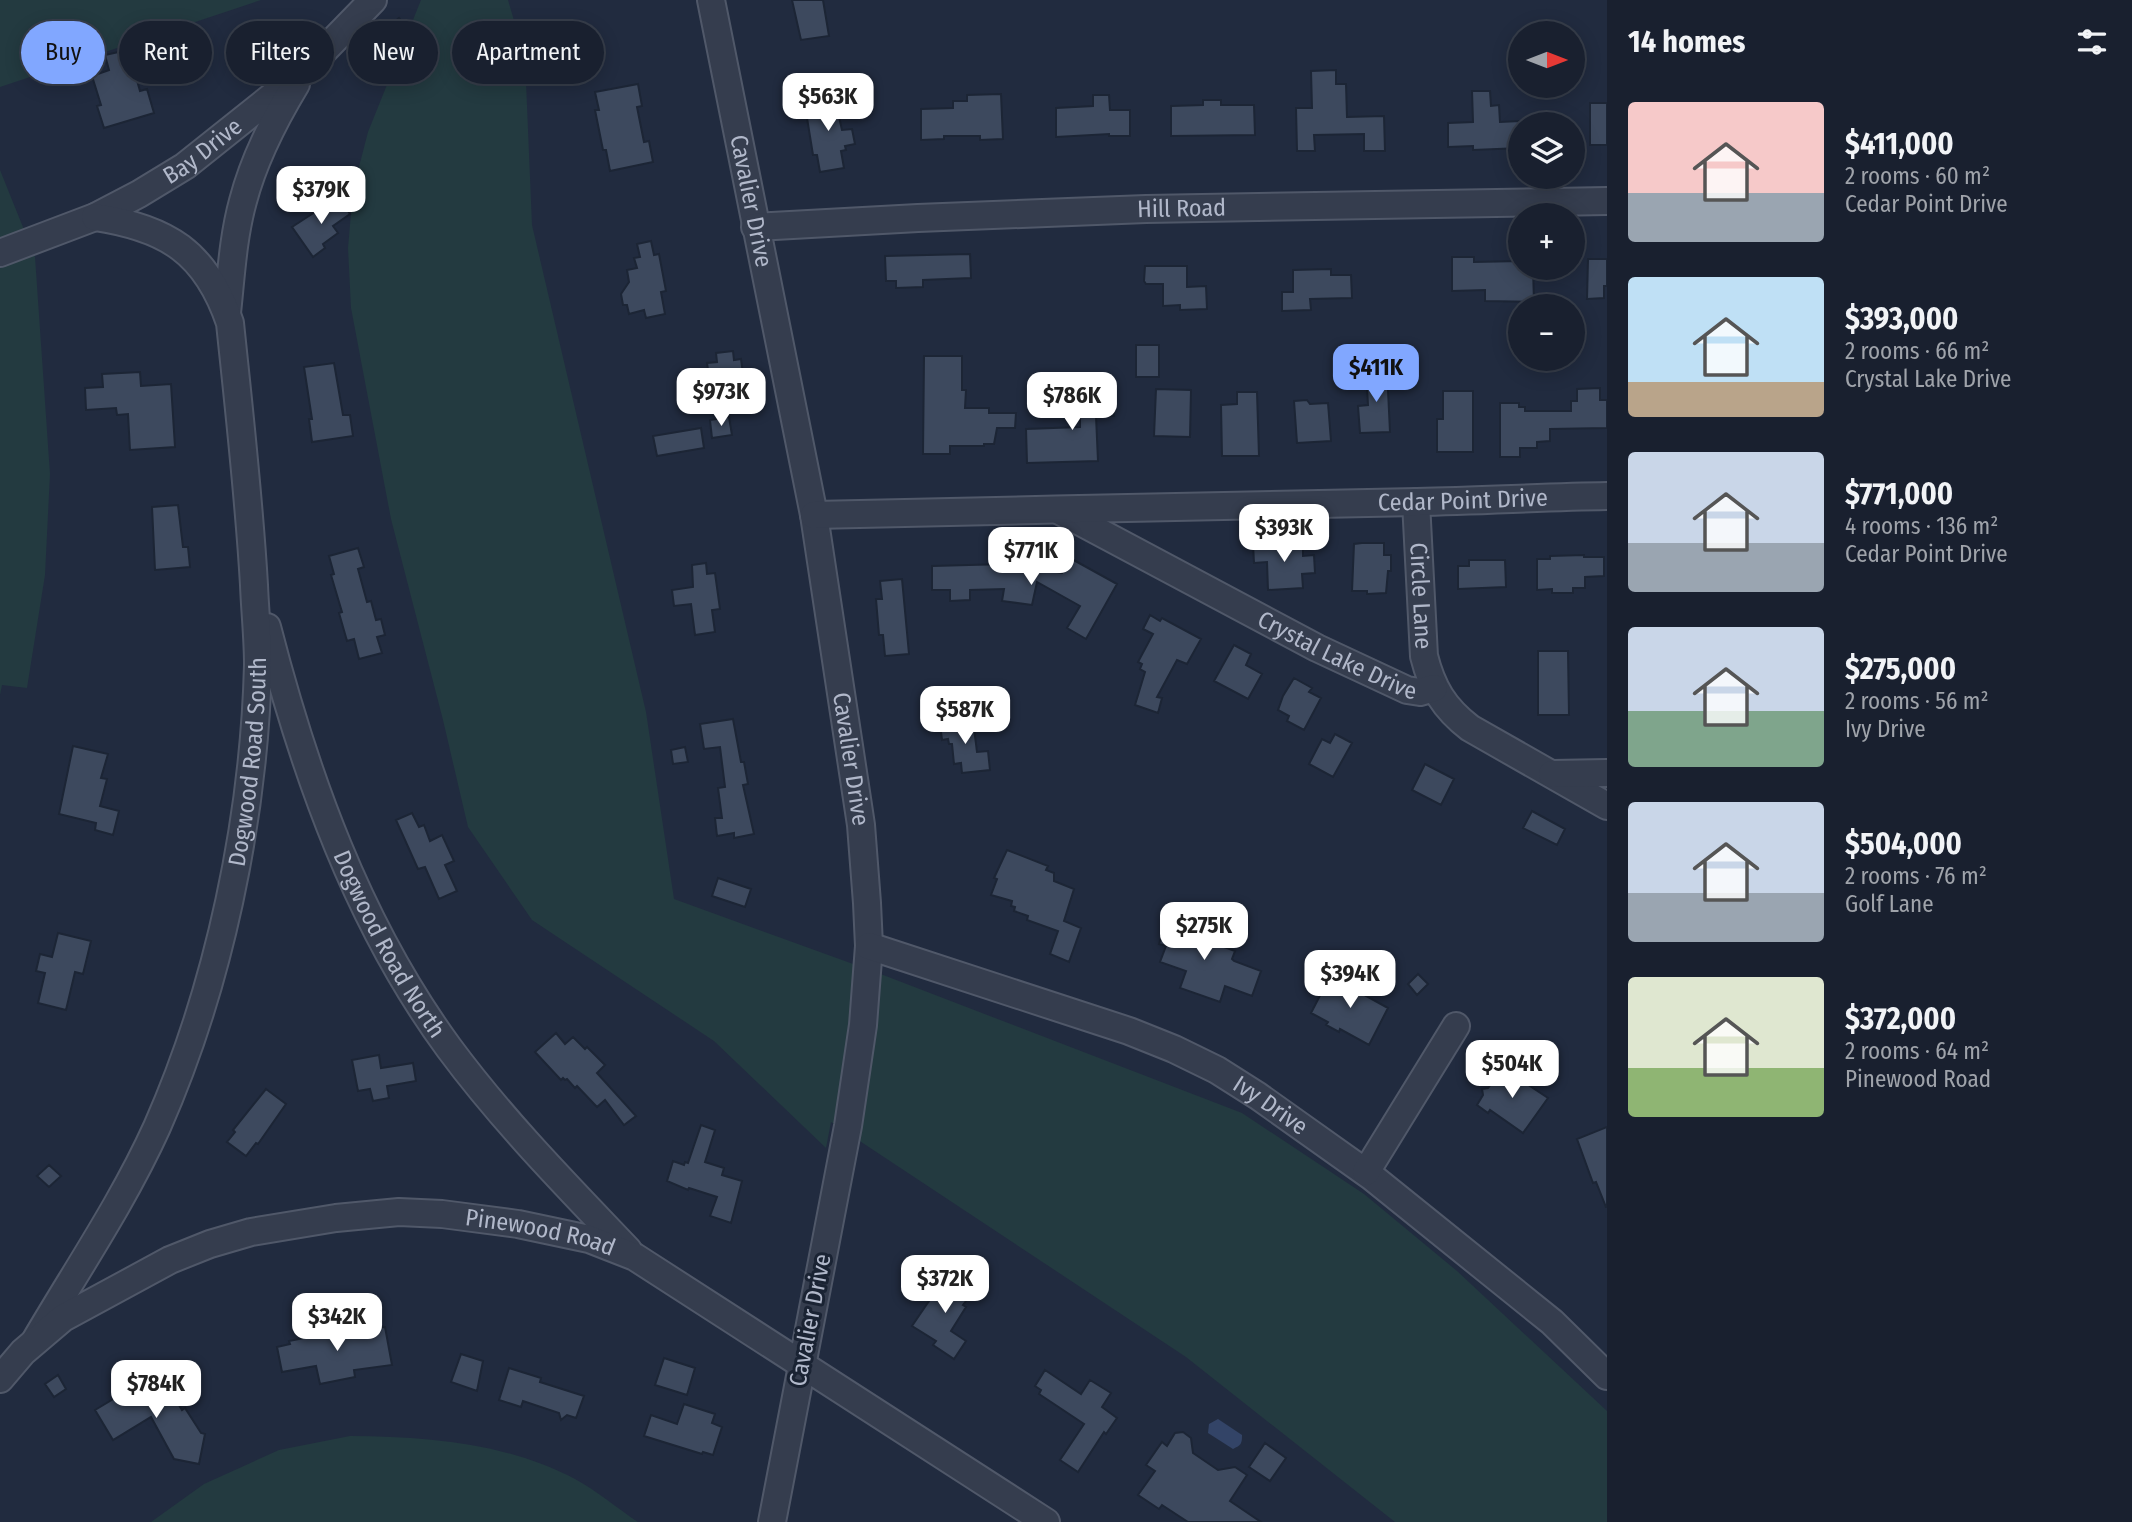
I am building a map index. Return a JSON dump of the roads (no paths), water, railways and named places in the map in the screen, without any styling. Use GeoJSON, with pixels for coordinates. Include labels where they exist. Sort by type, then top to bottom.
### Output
{"type":"FeatureCollection","features":[{"type":"Feature","properties":{"kind":"street","name":"Bay Drive"},"geometry":{"type":"LineString","coordinates":[[334,40],[373,0]]}},
{"type":"Feature","properties":{"kind":"street","name":"Cavalier Drive"},"geometry":{"type":"LineString","coordinates":[[711,0],[814,515],[861,825],[869,946],[863,1025],[848,1126],[772,1522]]}},
{"type":"Feature","properties":{"kind":"street","name":"Bay Drive"},"geometry":{"type":"LineString","coordinates":[[0,253],[95,217],[138,194],[184,166],[288,84]]}},
{"type":"Feature","properties":{"kind":"street"},"geometry":{"type":"LineString","coordinates":[[227,314],[235,246],[246,192],[256,159],[275,118],[296,84]]}},
{"type":"Feature","properties":{"kind":"street","name":"Hill Road"},"geometry":{"type":"LineString","coordinates":[[755,227],[1146,209],[1607,201]]}},
{"type":"Feature","properties":{"kind":"street","name":"Dogwood Road South"},"geometry":{"type":"LineString","coordinates":[[35,1341],[131,1178],[175,1082],[209,976],[237,861],[254,742],[258,662],[253,568],[232,337],[227,314],[211,280],[196,261],[178,245],[145,227],[95,217]]}},
{"type":"Feature","properties":{"kind":"street","name":"Cedar Point Drive"},"geometry":{"type":"LineString","coordinates":[[814,515],[1607,496]]}},
{"type":"Feature","properties":{"kind":"street","name":"Circle Lane"},"geometry":{"type":"LineString","coordinates":[[1416,502],[1424,656],[1434,688]]}},
{"type":"Feature","properties":{"kind":"street","name":"Crystal Lake Drive"},"geometry":{"type":"LineString","coordinates":[[1058,509],[1317,648],[1407,690],[1420,692],[1434,688],[1453,715],[1469,728],[1607,806]]}},
{"type":"Feature","properties":{"kind":"street","name":"Dogwood Road North"},"geometry":{"type":"LineString","coordinates":[[253,568],[276,659],[316,790],[351,876],[386,945],[448,1046],[488,1099],[538,1157],[635,1257]]}},
{"type":"Feature","properties":{"kind":"street"},"geometry":{"type":"LineString","coordinates":[[1550,774],[1607,773]]}},
{"type":"Feature","properties":{"kind":"street","name":"Ivy Drive"},"geometry":{"type":"LineString","coordinates":[[869,946],[1129,1031],[1217,1070],[1366,1172],[1552,1322],[1607,1376]]}},
{"type":"Feature","properties":{"kind":"street"},"geometry":{"type":"LineString","coordinates":[[1366,1172],[1456,1026]]}},
{"type":"Feature","properties":{"kind":"street","name":"Pinewood Road"},"geometry":{"type":"LineString","coordinates":[[0,1379],[35,1341],[63,1318],[170,1260],[210,1244],[251,1232],[336,1218],[399,1212],[442,1214],[518,1224],[589,1239],[635,1257],[1046,1522]]}},
{"type":"Feature","properties":{"kind":"water"},"geometry":{"type":"Polygon","coordinates":[[[1218,1419],[1242,1435],[1241,1442],[1233,1449],[1208,1433],[1209,1424],[1218,1419]]]}}]}
